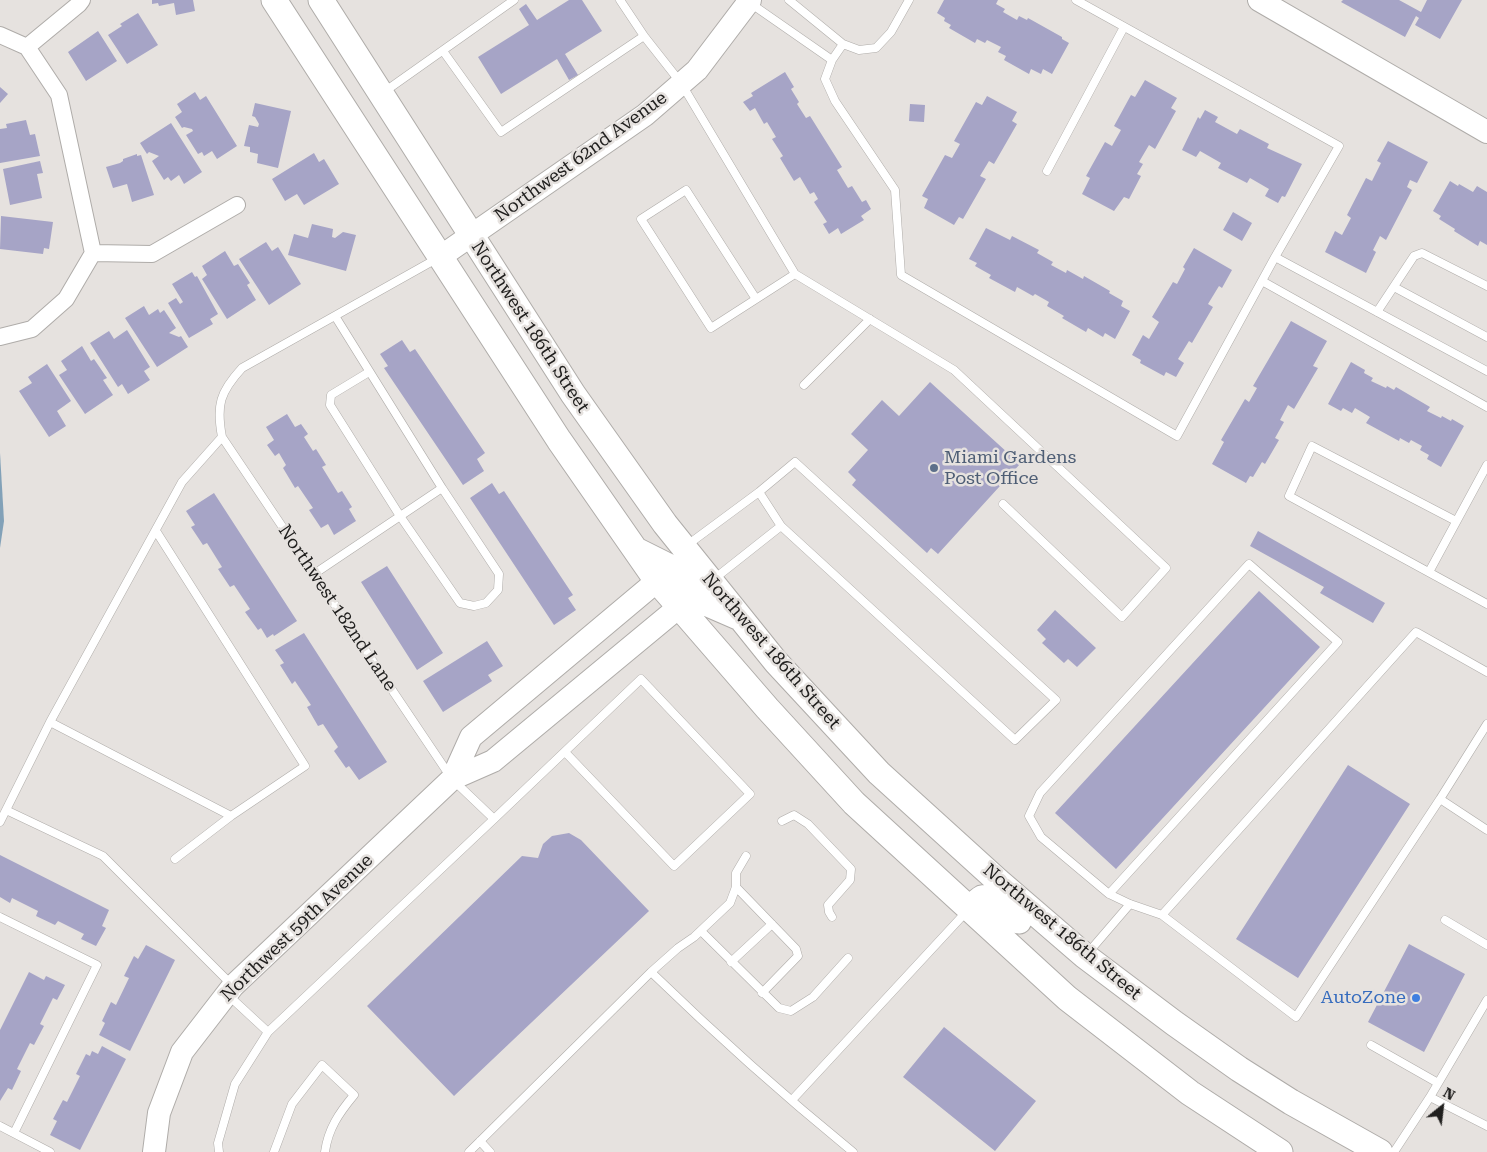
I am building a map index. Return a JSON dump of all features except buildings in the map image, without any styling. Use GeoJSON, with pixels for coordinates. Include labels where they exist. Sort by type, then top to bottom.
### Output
{"type":"FeatureCollection","features":[{"type":"Feature","properties":{"kind":"main road"},"geometry":{"type":"LineString","coordinates":[[274,0],[559,440],[656,582],[854,803],[1075,1004],[1190,1093],[1280,1152]]}},
{"type":"Feature","properties":{"kind":"main road","name":"Northwest 186th Street"},"geometry":{"type":"LineString","coordinates":[[321,0],[573,394],[665,524],[776,662],[879,774],[1085,956],[1174,1023],[1240,1069],[1291,1102],[1380,1152]]}},
{"type":"Feature","properties":{"kind":"main road"},"geometry":{"type":"LineString","coordinates":[[634,549],[690,577],[711,581]]}},
{"type":"Feature","properties":{"kind":"main road"},"geometry":{"type":"LineString","coordinates":[[656,582],[686,593],[740,618]]}},
{"type":"Feature","properties":{"kind":"main road"},"geometry":{"type":"LineString","coordinates":[[970,908],[981,898],[988,897],[995,900],[1074,967],[1144,1021],[1174,1023]]}},
{"type":"Feature","properties":{"kind":"street"},"geometry":{"type":"LineString","coordinates":[[27,47],[80,4],[82,0]]}},
{"type":"Feature","properties":{"kind":"street"},"geometry":{"type":"LineString","coordinates":[[1259,0],[1487,132]]}},
{"type":"Feature","properties":{"kind":"street","name":"Northwest 62nd Avenue"},"geometry":{"type":"LineString","coordinates":[[440,256],[645,115],[697,70],[749,1]]}},
{"type":"Feature","properties":{"kind":"street"},"geometry":{"type":"LineString","coordinates":[[0,34],[27,47],[59,95],[93,253],[66,299],[32,329],[0,336]]}},
{"type":"Feature","properties":{"kind":"street"},"geometry":{"type":"LineString","coordinates":[[93,253],[152,254],[237,205]]}},
{"type":"Feature","properties":{"kind":"street","name":"Northwest 59th Avenue"},"geometry":{"type":"LineString","coordinates":[[452,779],[471,737],[656,582]]}},
{"type":"Feature","properties":{"kind":"street","name":"Northwest 59th Avenue"},"geometry":{"type":"LineString","coordinates":[[154,1152],[159,1113],[182,1052],[230,990],[452,779],[492,761],[679,607]]}},
{"type":"Feature","properties":{"kind":"lane"},"geometry":{"type":"LineString","coordinates":[[381,94],[514,0]]}},
{"type":"Feature","properties":{"kind":"lane"},"geometry":{"type":"LineString","coordinates":[[620,0],[644,36],[681,83],[795,274],[954,370],[1166,568],[1122,617],[1003,504]]}},
{"type":"Feature","properties":{"kind":"lane"},"geometry":{"type":"LineString","coordinates":[[788,0],[844,44],[859,50],[876,48],[891,32],[909,0]]}},
{"type":"Feature","properties":{"kind":"lane"},"geometry":{"type":"LineString","coordinates":[[844,44],[832,60],[825,79],[835,100],[895,190],[901,275],[1177,436],[1275,257],[1339,146],[1076,0]]}},
{"type":"Feature","properties":{"kind":"lane"},"geometry":{"type":"LineString","coordinates":[[749,1],[832,60]]}},
{"type":"Feature","properties":{"kind":"lane"},"geometry":{"type":"LineString","coordinates":[[1046,171],[1124,26]]}},
{"type":"Feature","properties":{"kind":"lane"},"geometry":{"type":"LineString","coordinates":[[443,50],[501,132],[644,36]]}},
{"type":"Feature","properties":{"kind":"lane"},"geometry":{"type":"LineString","coordinates":[[756,299],[686,190],[641,219],[711,328],[795,274]]}},
{"type":"Feature","properties":{"kind":"lane"},"geometry":{"type":"LineString","coordinates":[[1377,312],[1414,256],[1422,253],[1487,286]]}},
{"type":"Feature","properties":{"kind":"lane"},"geometry":{"type":"LineString","coordinates":[[0,822],[50,722],[182,482],[222,437],[218,418],[221,399],[229,382],[242,368],[440,256]]}},
{"type":"Feature","properties":{"kind":"lane"},"geometry":{"type":"LineString","coordinates":[[1275,257],[1487,370]]}},
{"type":"Feature","properties":{"kind":"lane"},"geometry":{"type":"LineString","coordinates":[[1262,281],[1487,406]]}},
{"type":"Feature","properties":{"kind":"lane"},"geometry":{"type":"LineString","coordinates":[[1394,287],[1487,337]]}},
{"type":"Feature","properties":{"kind":"lane"},"geometry":{"type":"LineString","coordinates":[[335,316],[442,488],[500,574],[498,590],[486,603],[474,606],[460,603],[400,516],[330,405],[331,395],[369,372]]}},
{"type":"Feature","properties":{"kind":"lane"},"geometry":{"type":"LineString","coordinates":[[804,385],[870,319]]}},
{"type":"Feature","properties":{"kind":"lane","name":"Northwest 182nd Lane"},"geometry":{"type":"LineString","coordinates":[[222,437],[452,779],[494,819]]}},
{"type":"Feature","properties":{"kind":"lane"},"geometry":{"type":"LineString","coordinates":[[1456,521],[1312,446],[1289,496],[1487,604]]}},
{"type":"Feature","properties":{"kind":"lane"},"geometry":{"type":"LineString","coordinates":[[684,548],[759,492],[795,462],[1056,700],[1015,740],[781,526],[759,492]]}},
{"type":"Feature","properties":{"kind":"lane"},"geometry":{"type":"LineString","coordinates":[[1429,572],[1487,465]]}},
{"type":"Feature","properties":{"kind":"lane"},"geometry":{"type":"LineString","coordinates":[[314,574],[442,488]]}},
{"type":"Feature","properties":{"kind":"lane"},"geometry":{"type":"LineString","coordinates":[[711,581],[781,526]]}},
{"type":"Feature","properties":{"kind":"lane"},"geometry":{"type":"LineString","coordinates":[[156,531],[305,766],[231,816],[175,859]]}},
{"type":"Feature","properties":{"kind":"lane"},"geometry":{"type":"LineString","coordinates":[[1110,894],[1338,642],[1249,564],[1040,793],[1029,816],[1041,837],[1110,894],[1130,904],[1162,915],[1296,1017],[1440,799],[1487,724]]}},
{"type":"Feature","properties":{"kind":"lane"},"geometry":{"type":"LineString","coordinates":[[1162,915],[1416,632],[1487,672]]}},
{"type":"Feature","properties":{"kind":"lane"},"geometry":{"type":"LineString","coordinates":[[218,1152],[218,1143],[235,1084],[268,1032],[641,679],[750,794],[674,866],[565,752]]}},
{"type":"Feature","properties":{"kind":"lane"},"geometry":{"type":"LineString","coordinates":[[50,722],[231,816]]}},
{"type":"Feature","properties":{"kind":"lane"},"geometry":{"type":"LineString","coordinates":[[1440,799],[1487,830]]}},
{"type":"Feature","properties":{"kind":"lane"},"geometry":{"type":"LineString","coordinates":[[6,810],[103,856],[268,1032]]}},
{"type":"Feature","properties":{"kind":"lane"},"geometry":{"type":"LineString","coordinates":[[782,821],[794,815],[808,824],[851,869],[850,880],[828,905],[832,917]]}},
{"type":"Feature","properties":{"kind":"lane"},"geometry":{"type":"LineString","coordinates":[[469,1152],[651,972],[730,903],[736,887],[736,873],[746,856]]}},
{"type":"Feature","properties":{"kind":"lane"},"geometry":{"type":"LineString","coordinates":[[736,887],[796,949],[798,956],[762,992]]}},
{"type":"Feature","properties":{"kind":"lane"},"geometry":{"type":"LineString","coordinates":[[1085,956],[1130,904]]}},
{"type":"Feature","properties":{"kind":"lane"},"geometry":{"type":"LineString","coordinates":[[792,1100],[970,908]]}},
{"type":"Feature","properties":{"kind":"lane"},"geometry":{"type":"LineString","coordinates":[[0,917],[97,965],[14,1133]]}},
{"type":"Feature","properties":{"kind":"lane"},"geometry":{"type":"LineString","coordinates":[[1445,920],[1487,945]]}},
{"type":"Feature","properties":{"kind":"lane"},"geometry":{"type":"LineString","coordinates":[[731,962],[772,924]]}},
{"type":"Feature","properties":{"kind":"lane"},"geometry":{"type":"LineString","coordinates":[[700,931],[779,1008],[791,1012],[813,997],[848,958]]}},
{"type":"Feature","properties":{"kind":"lane"},"geometry":{"type":"LineString","coordinates":[[651,972],[683,1003],[853,1152]]}},
{"type":"Feature","properties":{"kind":"lane"},"geometry":{"type":"LineString","coordinates":[[1394,1152],[1430,1097],[1487,1000]]}},
{"type":"Feature","properties":{"kind":"lane"},"geometry":{"type":"LineString","coordinates":[[1371,1046],[1438,1083]]}},
{"type":"Feature","properties":{"kind":"lane"},"geometry":{"type":"LineString","coordinates":[[274,1152],[292,1104],[322,1065],[354,1096],[338,1115],[327,1139],[325,1152]]}},
{"type":"Feature","properties":{"kind":"lane"},"geometry":{"type":"LineString","coordinates":[[1430,1097],[1487,1126]]}},
{"type":"Feature","properties":{"kind":"lane"},"geometry":{"type":"LineString","coordinates":[[0,1126],[50,1152]]}},
{"type":"Feature","properties":{"kind":"lane"},"geometry":{"type":"LineString","coordinates":[[480,1141],[490,1152]]}},
{"type":"Feature","properties":{"kind":"water"},"geometry":{"type":"Polygon","coordinates":[[[0,453],[4,521],[0,548],[0,453]]]}},
{"type":"Feature","properties":{"kind":"place","name":"Miami Gardens Post Office"},"geometry":{"type":"Point","coordinates":[934,468]}},
{"type":"Feature","properties":{"kind":"place","name":"AutoZone"},"geometry":{"type":"Point","coordinates":[1416,998]}}]}
